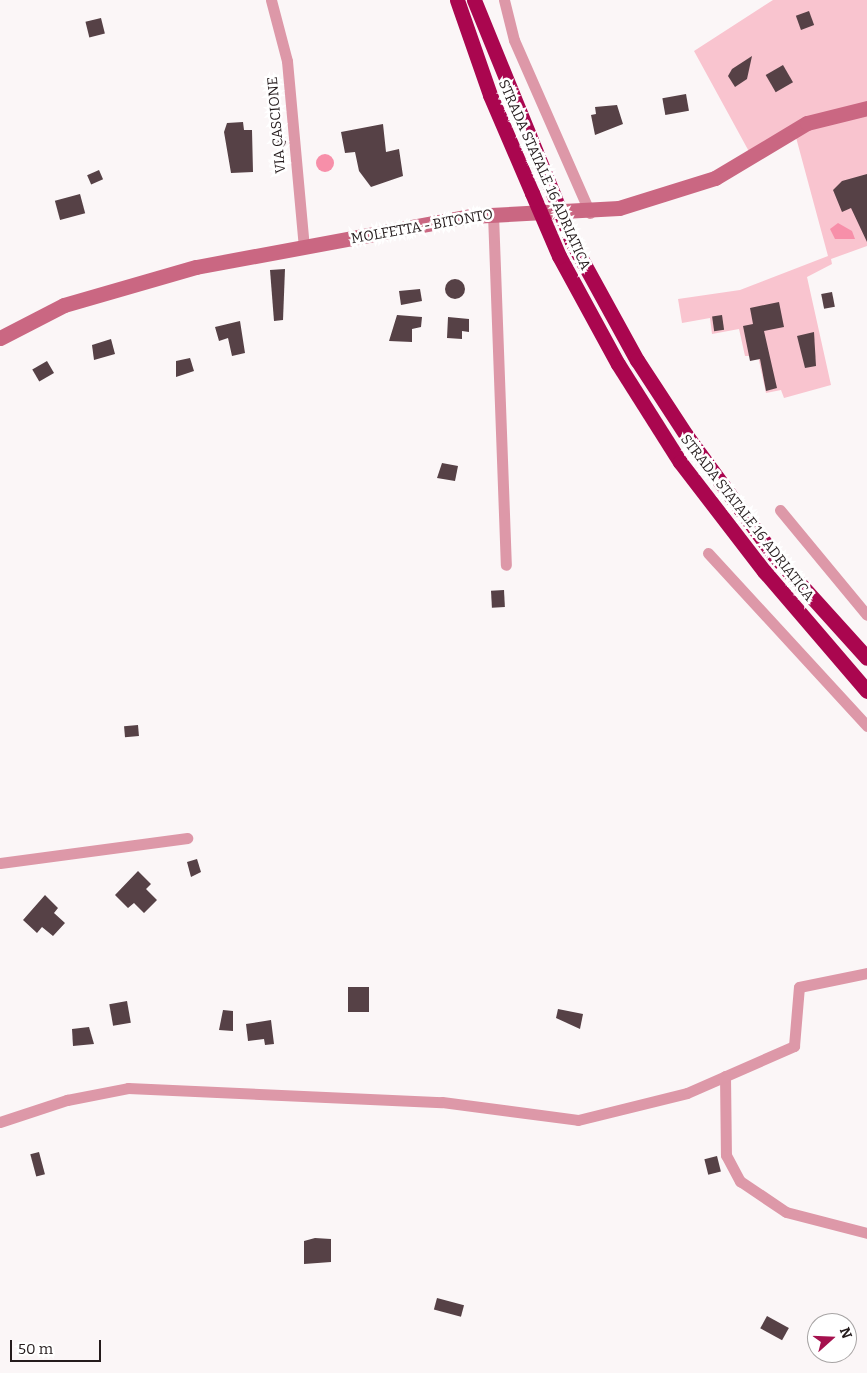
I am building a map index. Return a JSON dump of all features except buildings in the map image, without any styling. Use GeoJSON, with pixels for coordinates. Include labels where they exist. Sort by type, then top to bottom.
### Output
{"type":"FeatureCollection","features":[{"type":"Feature","properties":{"kind":"highway","name":"STRADA STATALE 16 ADRIATICA"},"geometry":{"type":"LineString","coordinates":[[457,0],[490,95],[559,256],[618,364],[680,462],[764,571],[867,691]]}},
{"type":"Feature","properties":{"kind":"highway","name":"STRADA STATALE 16 ADRIATICA"},"geometry":{"type":"LineString","coordinates":[[474,0],[572,242],[686,435],[773,554],[867,658]]}},
{"type":"Feature","properties":{"kind":"main road","name":"MOLFETTA - BITONTO"},"geometry":{"type":"LineString","coordinates":[[0,338],[64,306],[170,273],[493,214],[525,212],[590,213],[715,178],[807,123],[867,108]]}},
{"type":"Feature","properties":{"kind":"street","name":"VIA CASCIONE"},"geometry":{"type":"LineString","coordinates":[[271,0],[287,61],[304,248]]}},
{"type":"Feature","properties":{"kind":"street"},"geometry":{"type":"LineString","coordinates":[[504,0],[514,40],[590,213]]}},
{"type":"Feature","properties":{"kind":"street"},"geometry":{"type":"LineString","coordinates":[[493,214],[506,565]]}},
{"type":"Feature","properties":{"kind":"street"},"geometry":{"type":"LineString","coordinates":[[780,510],[867,615]]}},
{"type":"Feature","properties":{"kind":"street"},"geometry":{"type":"LineString","coordinates":[[708,554],[867,726]]}},
{"type":"Feature","properties":{"kind":"street"},"geometry":{"type":"LineString","coordinates":[[0,863],[187,838]]}},
{"type":"Feature","properties":{"kind":"street"},"geometry":{"type":"LineString","coordinates":[[0,1122],[67,1100],[128,1088],[442,1102],[578,1120],[687,1093],[794,1046],[799,987],[867,972]]}},
{"type":"Feature","properties":{"kind":"street"},"geometry":{"type":"LineString","coordinates":[[725,1076],[726,1155],[740,1181],[786,1212],[867,1233]]}},
{"type":"Feature","properties":{"kind":"shaded area"},"geometry":{"type":"Polygon","coordinates":[[[773,0],[867,0],[867,246],[831,259],[832,264],[807,277],[831,385],[784,398],[781,390],[766,393],[758,356],[745,356],[739,329],[712,334],[710,318],[682,323],[678,299],[740,290],[828,256],[794,130],[752,157],[694,51],[773,0]]]}},
{"type":"Feature","properties":{"kind":"shaded area"},"geometry":{"type":"Polygon","coordinates":[[[325,154],[331,157],[334,163],[331,169],[325,172],[319,169],[316,163],[319,157],[325,154]]]}},
{"type":"Feature","properties":{"kind":"shaded area"},"geometry":{"type":"Polygon","coordinates":[[[838,223],[852,231],[855,239],[835,239],[830,229],[838,223]]]}}]}
